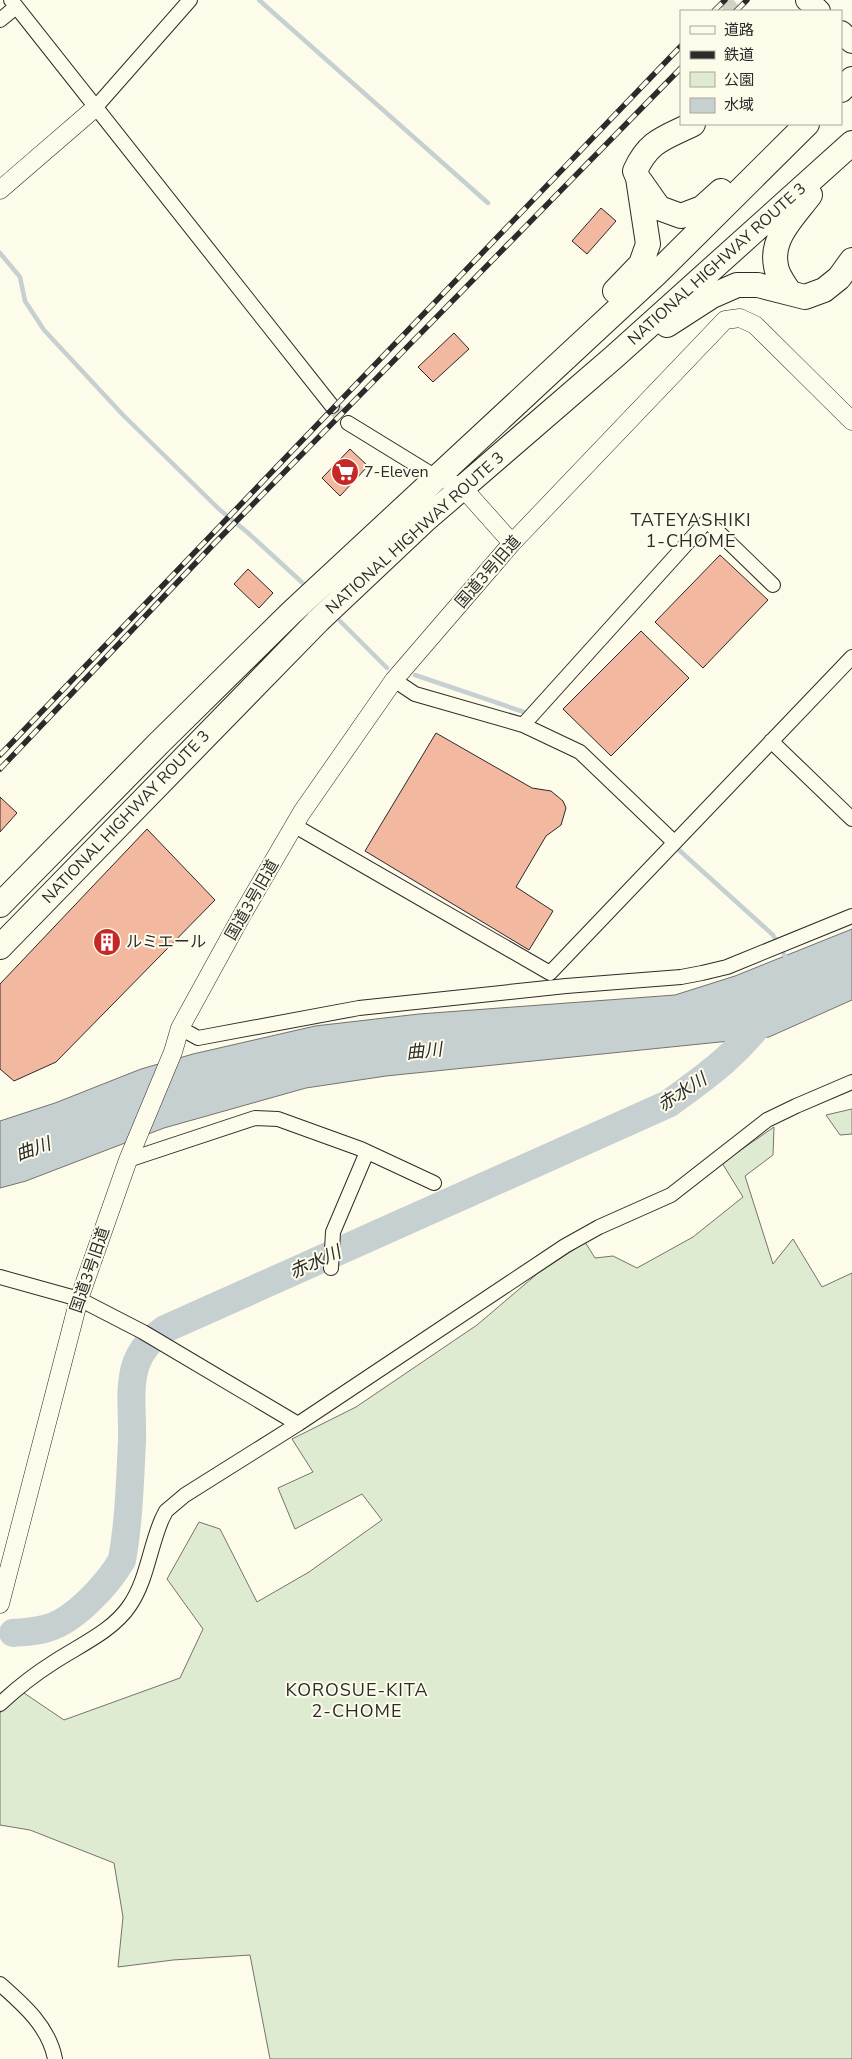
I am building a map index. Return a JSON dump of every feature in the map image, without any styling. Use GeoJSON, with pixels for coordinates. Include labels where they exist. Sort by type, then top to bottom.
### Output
{"type":"FeatureCollection","features":[{"type":"Feature","properties":{"kind":"highway"},"geometry":{"type":"LineString","coordinates":[[691,125],[648,148],[635,171],[659,208],[681,216],[702,208],[740,174],[804,125]]}},
{"type":"Feature","properties":{"kind":"highway","name":"NATIONAL HIGHWAY ROUTE 3"},"geometry":{"type":"LineString","coordinates":[[0,905],[159,743],[292,612],[526,392],[656,274],[804,125]]}},
{"type":"Feature","properties":{"kind":"highway"},"geometry":{"type":"LineString","coordinates":[[790,293],[776,268],[774,252],[782,231],[822,178],[852,143]]}},
{"type":"Feature","properties":{"kind":"highway","name":"NATIONAL HIGHWAY ROUTE 3"},"geometry":{"type":"LineString","coordinates":[[0,947],[319,620],[424,521],[614,357],[852,143]]}},
{"type":"Feature","properties":{"kind":"highway"},"geometry":{"type":"LineString","coordinates":[[526,392],[593,314],[641,264],[648,244],[638,178]]}},
{"type":"Feature","properties":{"kind":"highway"},"geometry":{"type":"LineString","coordinates":[[614,357],[712,296],[737,285],[758,285],[805,297],[824,290],[839,278],[852,260]]}},
{"type":"Feature","properties":{"kind":"main road"},"geometry":{"type":"LineString","coordinates":[[807,0],[818,10]]}},
{"type":"Feature","properties":{"kind":"main road"},"geometry":{"type":"LineString","coordinates":[[842,33],[852,42]]}},
{"type":"Feature","properties":{"kind":"street"},"geometry":{"type":"LineString","coordinates":[[0,190],[95,108],[190,0]]}},
{"type":"Feature","properties":{"kind":"street"},"geometry":{"type":"LineString","coordinates":[[0,20],[13,3],[332,406]]}},
{"type":"Feature","properties":{"kind":"street","name":"国道3号旧道"},"geometry":{"type":"LineString","coordinates":[[0,1604],[4,1565],[79,1299],[128,1160],[173,1052],[180,1028],[242,915],[294,826],[394,680],[512,543],[725,320],[740,318],[755,325],[852,421]]}},
{"type":"Feature","properties":{"kind":"street"},"geometry":{"type":"LineString","coordinates":[[348,423],[436,477],[463,488],[512,543]]}},
{"type":"Feature","properties":{"kind":"street"},"geometry":{"type":"LineString","coordinates":[[523,725],[707,522],[774,585]]}},
{"type":"Feature","properties":{"kind":"street"},"geometry":{"type":"LineString","coordinates":[[294,826],[550,973],[852,657]]}},
{"type":"Feature","properties":{"kind":"street"},"geometry":{"type":"LineString","coordinates":[[394,680],[415,694],[523,725],[580,752],[674,842]]}},
{"type":"Feature","properties":{"kind":"street"},"geometry":{"type":"LineString","coordinates":[[771,741],[852,819]]}},
{"type":"Feature","properties":{"kind":"street"},"geometry":{"type":"LineString","coordinates":[[180,1028],[198,1038],[359,1008],[566,986],[681,977],[727,967],[852,916]]}},
{"type":"Feature","properties":{"kind":"street"},"geometry":{"type":"LineString","coordinates":[[0,1704],[26,1681],[89,1641],[130,1605],[142,1581],[162,1519],[175,1502],[298,1424],[565,1246],[598,1226],[670,1195],[767,1120],[852,1082]]}},
{"type":"Feature","properties":{"kind":"street"},"geometry":{"type":"LineString","coordinates":[[128,1160],[255,1118],[278,1118],[367,1152],[434,1183]]}},
{"type":"Feature","properties":{"kind":"street"},"geometry":{"type":"LineString","coordinates":[[331,1268],[333,1232],[367,1152]]}},
{"type":"Feature","properties":{"kind":"street"},"geometry":{"type":"LineString","coordinates":[[0,1277],[79,1299],[143,1332],[298,1424]]}},
{"type":"Feature","properties":{"kind":"street"},"geometry":{"type":"LineString","coordinates":[[0,1984],[23,2004],[47,2033],[55,2059]]}},
{"type":"Feature","properties":{"kind":"green space"},"geometry":{"type":"Polygon","coordinates":[[[852,1109],[852,1134],[840,1135],[826,1115],[852,1109]]]}},
{"type":"Feature","properties":{"kind":"green space"},"geometry":{"type":"Polygon","coordinates":[[[774,1127],[773,1155],[745,1176],[773,1264],[793,1239],[822,1287],[852,1273],[852,2059],[270,2059],[250,1955],[173,1960],[118,1967],[123,1917],[114,1863],[30,1830],[0,1825],[0,1713],[21,1691],[64,1720],[180,1678],[203,1629],[167,1579],[199,1522],[220,1529],[257,1602],[309,1572],[382,1520],[362,1494],[295,1529],[278,1488],[313,1472],[292,1439],[356,1407],[477,1325],[537,1274],[585,1242],[595,1258],[613,1256],[637,1268],[693,1237],[743,1197],[722,1163],[774,1127]]]}},
{"type":"Feature","properties":{"kind":"water","name":"曲川"},"geometry":{"type":"Polygon","coordinates":[[[852,929],[852,1000],[769,1037],[386,1076],[306,1088],[164,1128],[26,1181],[0,1188],[0,1121],[55,1103],[141,1069],[193,1054],[315,1026],[419,1014],[675,995],[735,976],[852,929]]]}},
{"type":"Feature","properties":{"kind":"building"},"geometry":{"type":"Polygon","coordinates":[[[601,208],[616,221],[587,254],[572,241],[601,208]]]}},
{"type":"Feature","properties":{"kind":"building"},"geometry":{"type":"Polygon","coordinates":[[[454,333],[469,349],[433,382],[418,367],[454,333]]]}},
{"type":"Feature","properties":{"kind":"building","name":"7-Eleven"},"geometry":{"type":"Polygon","coordinates":[[[350,449],[368,466],[340,496],[322,478],[350,449]]]}},
{"type":"Feature","properties":{"kind":"building"},"geometry":{"type":"Polygon","coordinates":[[[720,555],[768,600],[703,668],[655,622],[720,555]]]}},
{"type":"Feature","properties":{"kind":"building"},"geometry":{"type":"Polygon","coordinates":[[[248,569],[273,593],[259,608],[234,584],[248,569]]]}},
{"type":"Feature","properties":{"kind":"building"},"geometry":{"type":"Polygon","coordinates":[[[641,631],[689,678],[611,756],[563,709],[641,631]]]}},
{"type":"Feature","properties":{"kind":"building"},"geometry":{"type":"Polygon","coordinates":[[[436,733],[532,788],[551,791],[563,801],[566,808],[561,825],[546,836],[516,887],[553,911],[529,950],[365,851],[436,733]]]}},
{"type":"Feature","properties":{"kind":"building"},"geometry":{"type":"Polygon","coordinates":[[[0,797],[17,813],[0,832],[0,797]]]}},
{"type":"Feature","properties":{"kind":"building","name":"ルミエール"},"geometry":{"type":"Polygon","coordinates":[[[147,829],[215,900],[56,1062],[14,1081],[0,1069],[0,984],[147,829]]]}},
{"type":"Feature","properties":{"kind":"waterway"},"geometry":{"type":"LineString","coordinates":[[259,0],[488,203]]}},
{"type":"Feature","properties":{"kind":"waterway"},"geometry":{"type":"LineString","coordinates":[[0,253],[20,277],[25,301],[44,330],[123,415],[220,510],[307,587]]}},
{"type":"Feature","properties":{"kind":"waterway"},"geometry":{"type":"LineString","coordinates":[[340,621],[387,668]]}},
{"type":"Feature","properties":{"kind":"waterway"},"geometry":{"type":"LineString","coordinates":[[415,675],[527,713]]}},
{"type":"Feature","properties":{"kind":"waterway"},"geometry":{"type":"LineString","coordinates":[[679,850],[773,935],[788,961]]}},
{"type":"Feature","properties":{"kind":"waterway","name":"赤水川"},"geometry":{"type":"LineString","coordinates":[[13,1633],[40,1630],[55,1625],[78,1611],[99,1591],[122,1560],[130,1486],[132,1383],[138,1358],[155,1336],[165,1329],[668,1104],[697,1083],[736,1050],[771,1009]]}},
{"type":"Feature","properties":{"kind":"tunnel"},"geometry":{"type":"LineString","coordinates":[[724,0],[733,10]]}},
{"type":"Feature","properties":{"kind":"tunnel"},"geometry":{"type":"LineString","coordinates":[[332,406],[348,423]]}},
{"type":"Feature","properties":{"kind":"railway"},"geometry":{"type":"LineString","coordinates":[[715,10],[725,0]]}},
{"type":"Feature","properties":{"kind":"railway"},"geometry":{"type":"LineString","coordinates":[[737,10],[747,0]]}},
{"type":"Feature","properties":{"kind":"railway"},"geometry":{"type":"LineString","coordinates":[[0,755],[680,47]]}},
{"type":"Feature","properties":{"kind":"railway"},"geometry":{"type":"LineString","coordinates":[[0,769],[210,548],[680,69]]}},
{"type":"Feature","properties":{"kind":"place","name":"7-Eleven"},"geometry":{"type":"Point","coordinates":[345,472]}},
{"type":"Feature","properties":{"kind":"place","name":"ルミエール"},"geometry":{"type":"Point","coordinates":[107,942]}},
{"type":"Feature","properties":{"kind":"district","name":"TATEYASHIKI 1-CHOME"},"geometry":{"type":"Point","coordinates":[691,530]}},
{"type":"Feature","properties":{"kind":"district","name":"KOROSUE-KITA 2-CHOME"},"geometry":{"type":"Point","coordinates":[357,1700]}}]}
